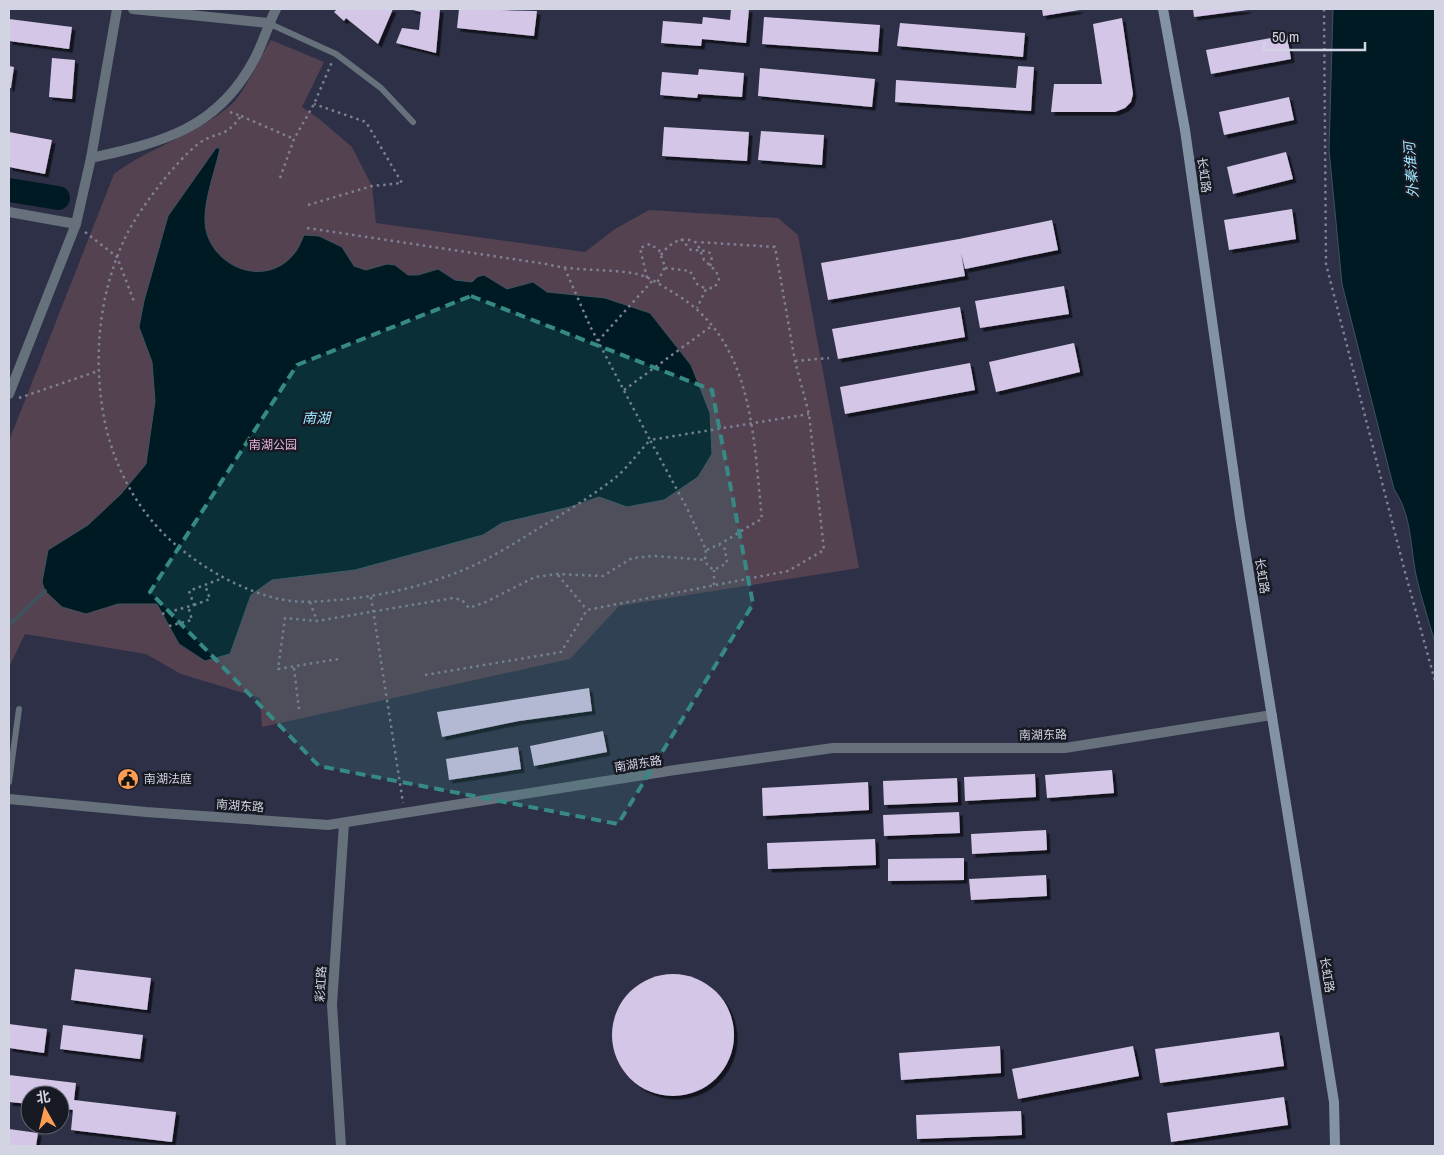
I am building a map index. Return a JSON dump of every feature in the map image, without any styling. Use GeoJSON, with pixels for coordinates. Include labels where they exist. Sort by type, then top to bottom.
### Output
{"type":"FeatureCollection","features":[{"type":"Feature","properties":{"kind":"main road","name":"长虹路"},"geometry":{"type":"LineString","coordinates":[[1163,9],[1185,130],[1240,518],[1334,1102],[1335,1146]]}},
{"type":"Feature","properties":{"kind":"street"},"geometry":{"type":"LineString","coordinates":[[13,396],[75,225],[91,158],[118,9]]}},
{"type":"Feature","properties":{"kind":"street"},"geometry":{"type":"LineString","coordinates":[[133,9],[268,23]]}},
{"type":"Feature","properties":{"kind":"street"},"geometry":{"type":"LineString","coordinates":[[91,158],[153,144],[194,125],[234,93],[255,57],[268,23],[276,9]]}},
{"type":"Feature","properties":{"kind":"street"},"geometry":{"type":"LineString","coordinates":[[9,212],[75,225]]}},
{"type":"Feature","properties":{"kind":"street","name":"南湖东路"},"geometry":{"type":"LineString","coordinates":[[9,799],[328,825],[834,748],[1065,748],[1272,715]]}},
{"type":"Feature","properties":{"kind":"street","name":"彩虹路"},"geometry":{"type":"LineString","coordinates":[[341,1146],[332,1005],[344,823]]}},
{"type":"Feature","properties":{"kind":"lane"},"geometry":{"type":"LineString","coordinates":[[268,23],[336,54],[381,88],[413,122]]}},
{"type":"Feature","properties":{"kind":"lane"},"geometry":{"type":"LineString","coordinates":[[9,782],[19,709]]}},
{"type":"Feature","properties":{"kind":"path"},"geometry":{"type":"LineString","coordinates":[[1324,9],[1326,264],[1435,681]]}},
{"type":"Feature","properties":{"kind":"path"},"geometry":{"type":"LineString","coordinates":[[280,178],[294,138],[314,104],[336,54]]}},
{"type":"Feature","properties":{"kind":"path"},"geometry":{"type":"LineString","coordinates":[[308,205],[372,186],[402,182],[366,122],[314,104]]}},
{"type":"Feature","properties":{"kind":"path"},"geometry":{"type":"LineString","coordinates":[[216,107],[294,138]]}},
{"type":"Feature","properties":{"kind":"path"},"geometry":{"type":"LineString","coordinates":[[240,116],[230,131],[199,143],[176,166],[143,208],[128,232],[117,257],[102,313],[98,339],[98,371],[106,431],[123,476],[137,502],[159,530],[202,566],[223,578],[279,599],[310,602],[371,597],[454,574],[498,552],[569,510],[616,477],[650,440],[809,414]]}},
{"type":"Feature","properties":{"kind":"path"},"geometry":{"type":"LineString","coordinates":[[75,225],[117,257],[136,304]]}},
{"type":"Feature","properties":{"kind":"path"},"geometry":{"type":"LineString","coordinates":[[307,228],[546,264],[565,269],[637,274],[653,280],[697,308],[713,325],[728,347],[740,373],[752,422],[762,519],[740,530],[719,545],[706,550]]}},
{"type":"Feature","properties":{"kind":"path"},"geometry":{"type":"LineString","coordinates":[[682,239],[691,250],[700,249],[710,252],[712,256],[710,266]]}},
{"type":"Feature","properties":{"kind":"path"},"geometry":{"type":"LineString","coordinates":[[425,675],[561,652],[587,610],[788,571],[824,550],[809,414],[795,361],[775,247],[697,242],[682,239],[667,246],[661,255]]}},
{"type":"Feature","properties":{"kind":"path"},"geometry":{"type":"LineString","coordinates":[[665,268],[690,271],[697,284],[706,289],[715,287],[719,278],[716,271],[704,260],[697,242]]}},
{"type":"Feature","properties":{"kind":"path"},"geometry":{"type":"LineString","coordinates":[[647,278],[640,248],[650,244],[659,250],[665,268],[657,283]]}},
{"type":"Feature","properties":{"kind":"path"},"geometry":{"type":"LineString","coordinates":[[565,269],[598,341],[687,508],[706,550],[705,560],[709,567],[714,570]]}},
{"type":"Feature","properties":{"kind":"path"},"geometry":{"type":"LineString","coordinates":[[598,341],[653,280]]}},
{"type":"Feature","properties":{"kind":"path"},"geometry":{"type":"LineString","coordinates":[[697,308],[706,289]]}},
{"type":"Feature","properties":{"kind":"path"},"geometry":{"type":"LineString","coordinates":[[624,390],[713,325]]}},
{"type":"Feature","properties":{"kind":"path"},"geometry":{"type":"LineString","coordinates":[[795,361],[829,358]]}},
{"type":"Feature","properties":{"kind":"path"},"geometry":{"type":"LineString","coordinates":[[13,396],[98,371]]}},
{"type":"Feature","properties":{"kind":"path"},"geometry":{"type":"LineString","coordinates":[[714,570],[726,563],[725,550],[719,545]]}},
{"type":"Feature","properties":{"kind":"path"},"geometry":{"type":"LineString","coordinates":[[338,659],[294,668],[278,669],[285,618],[317,621],[452,598],[462,600],[469,608],[486,602],[535,577],[557,574],[603,576],[632,558],[655,556],[705,560]]}},
{"type":"Feature","properties":{"kind":"path"},"geometry":{"type":"LineString","coordinates":[[714,570],[714,585]]}},
{"type":"Feature","properties":{"kind":"path"},"geometry":{"type":"LineString","coordinates":[[557,574],[587,610]]}},
{"type":"Feature","properties":{"kind":"path"},"geometry":{"type":"LineString","coordinates":[[194,604],[189,591],[223,578]]}},
{"type":"Feature","properties":{"kind":"path"},"geometry":{"type":"LineString","coordinates":[[162,614],[210,599],[206,585]]}},
{"type":"Feature","properties":{"kind":"path"},"geometry":{"type":"LineString","coordinates":[[371,597],[404,813]]}},
{"type":"Feature","properties":{"kind":"path"},"geometry":{"type":"LineString","coordinates":[[310,602],[317,621]]}},
{"type":"Feature","properties":{"kind":"path"},"geometry":{"type":"LineString","coordinates":[[169,626],[192,620],[188,606]]}},
{"type":"Feature","properties":{"kind":"path"},"geometry":{"type":"LineString","coordinates":[[294,668],[299,710]]}},
{"type":"Feature","properties":{"kind":"highlighted area"},"geometry":{"type":"Polygon","coordinates":[[[471,296],[712,390],[753,604],[618,824],[319,766],[150,592],[297,365],[471,296]]]}},
{"type":"Feature","properties":{"kind":"green space","name":"南湖公园"},"geometry":{"type":"Polygon","coordinates":[[[271,40],[324,62],[302,107],[352,147],[372,186],[376,223],[585,252],[615,229],[649,210],[778,218],[798,235],[859,568],[619,606],[570,659],[262,727],[260,698],[181,674],[146,654],[25,634],[9,667],[9,441],[114,174],[128,164],[205,124],[233,103],[248,82],[271,40]]]}},
{"type":"Feature","properties":{"kind":"water","name":"外秦淮河"},"geometry":{"type":"Polygon","coordinates":[[[1333,9],[1435,9],[1435,643],[1416,575],[1410,531],[1400,499],[1394,489],[1342,284],[1329,150],[1333,9]]]}},
{"type":"Feature","properties":{"kind":"water","name":"南湖"},"geometry":{"type":"Polygon","coordinates":[[[216,148],[220,148],[205,211],[206,230],[211,244],[220,255],[230,263],[243,269],[269,270],[282,265],[295,253],[304,235],[319,236],[342,247],[354,266],[366,270],[387,264],[395,265],[408,275],[418,275],[438,269],[455,280],[472,282],[477,277],[484,275],[507,289],[533,282],[547,292],[605,298],[650,313],[691,365],[710,413],[712,454],[698,477],[664,500],[627,507],[599,497],[570,507],[502,523],[483,535],[355,570],[272,580],[251,595],[230,654],[205,661],[179,644],[157,604],[118,604],[86,614],[62,607],[45,591],[42,582],[48,550],[88,525],[121,494],[146,464],[155,401],[152,362],[139,327],[144,301],[168,216],[216,148]]]}},
{"type":"Feature","properties":{"kind":"building"},"geometry":{"type":"Polygon","coordinates":[[[337,9],[393,9],[378,44],[346,18],[344,21],[334,12],[337,9]]]}},
{"type":"Feature","properties":{"kind":"building"},"geometry":{"type":"Polygon","coordinates":[[[409,9],[440,9],[436,53],[396,43],[402,28],[419,30],[421,12],[409,9]]]}},
{"type":"Feature","properties":{"kind":"building"},"geometry":{"type":"Polygon","coordinates":[[[459,9],[537,11],[534,36],[457,28],[459,9]]]}},
{"type":"Feature","properties":{"kind":"building"},"geometry":{"type":"Polygon","coordinates":[[[731,9],[749,9],[746,43],[702,39],[701,46],[661,43],[663,21],[702,24],[703,17],[730,20],[731,9]]]}},
{"type":"Feature","properties":{"kind":"building"},"geometry":{"type":"Polygon","coordinates":[[[1042,9],[1079,9],[1080,10],[1043,16],[1042,9]]]}},
{"type":"Feature","properties":{"kind":"building"},"geometry":{"type":"Polygon","coordinates":[[[1193,9],[1247,9],[1248,10],[1194,17],[1193,9]]]}},
{"type":"Feature","properties":{"kind":"building"},"geometry":{"type":"Polygon","coordinates":[[[764,17],[880,25],[878,52],[762,44],[764,17]]]}},
{"type":"Feature","properties":{"kind":"building"},"geometry":{"type":"Polygon","coordinates":[[[1122,18],[1133,94],[1131,102],[1125,108],[1115,112],[1051,112],[1054,84],[1102,84],[1093,24],[1122,18]]]}},
{"type":"Feature","properties":{"kind":"building"},"geometry":{"type":"Polygon","coordinates":[[[9,19],[72,27],[69,49],[9,41],[9,19]]]}},
{"type":"Feature","properties":{"kind":"building"},"geometry":{"type":"Polygon","coordinates":[[[900,23],[1025,33],[1023,57],[897,46],[900,23]]]}},
{"type":"Feature","properties":{"kind":"building"},"geometry":{"type":"Polygon","coordinates":[[[1287,35],[1291,59],[1211,74],[1206,50],[1287,35]]]}},
{"type":"Feature","properties":{"kind":"building"},"geometry":{"type":"Polygon","coordinates":[[[52,58],[75,60],[72,99],[49,97],[52,58]]]}},
{"type":"Feature","properties":{"kind":"building"},"geometry":{"type":"Polygon","coordinates":[[[9,66],[14,67],[11,88],[9,88],[9,66]]]}},
{"type":"Feature","properties":{"kind":"building"},"geometry":{"type":"Polygon","coordinates":[[[1018,66],[1034,67],[1031,111],[895,102],[896,80],[1016,88],[1018,66]]]}},
{"type":"Feature","properties":{"kind":"building"},"geometry":{"type":"Polygon","coordinates":[[[760,68],[875,79],[872,107],[758,96],[760,68]]]}},
{"type":"Feature","properties":{"kind":"building"},"geometry":{"type":"Polygon","coordinates":[[[699,69],[744,73],[742,97],[698,94],[697,98],[660,95],[662,72],[698,75],[699,69]]]}},
{"type":"Feature","properties":{"kind":"building"},"geometry":{"type":"Polygon","coordinates":[[[1289,97],[1294,120],[1224,135],[1219,112],[1289,97]]]}},
{"type":"Feature","properties":{"kind":"building"},"geometry":{"type":"Polygon","coordinates":[[[664,127],[749,132],[747,161],[662,156],[664,127]]]}},
{"type":"Feature","properties":{"kind":"building"},"geometry":{"type":"Polygon","coordinates":[[[761,131],[824,135],[822,165],[758,160],[761,131]]]}},
{"type":"Feature","properties":{"kind":"building"},"geometry":{"type":"Polygon","coordinates":[[[9,132],[52,140],[45,174],[9,167],[9,132]]]}},
{"type":"Feature","properties":{"kind":"building"},"geometry":{"type":"Polygon","coordinates":[[[1286,152],[1293,179],[1233,194],[1227,167],[1286,152]]]}},
{"type":"Feature","properties":{"kind":"building"},"geometry":{"type":"Polygon","coordinates":[[[1292,209],[1296,239],[1229,250],[1224,220],[1292,209]]]}},
{"type":"Feature","properties":{"kind":"building"},"geometry":{"type":"Polygon","coordinates":[[[1052,220],[1058,250],[965,269],[961,253],[965,276],[828,300],[821,263],[959,239],[1052,220]]]}},
{"type":"Feature","properties":{"kind":"building"},"geometry":{"type":"Polygon","coordinates":[[[1064,286],[1069,314],[980,328],[975,301],[1064,286]]]}},
{"type":"Feature","properties":{"kind":"building"},"geometry":{"type":"Polygon","coordinates":[[[960,307],[965,337],[838,359],[832,329],[960,307]]]}},
{"type":"Feature","properties":{"kind":"building"},"geometry":{"type":"Polygon","coordinates":[[[1074,343],[1080,372],[996,392],[989,362],[1074,343]]]}},
{"type":"Feature","properties":{"kind":"building"},"geometry":{"type":"Polygon","coordinates":[[[970,363],[975,390],[845,414],[840,387],[970,363]]]}},
{"type":"Feature","properties":{"kind":"building"},"geometry":{"type":"Polygon","coordinates":[[[589,688],[592,711],[519,721],[442,737],[437,712],[589,688]]]}},
{"type":"Feature","properties":{"kind":"building"},"geometry":{"type":"Polygon","coordinates":[[[603,731],[607,752],[534,766],[530,746],[603,731]]]}},
{"type":"Feature","properties":{"kind":"building"},"geometry":{"type":"Polygon","coordinates":[[[518,747],[521,769],[449,780],[446,759],[518,747]]]}},
{"type":"Feature","properties":{"kind":"building"},"geometry":{"type":"Polygon","coordinates":[[[1112,770],[1114,793],[1047,798],[1045,775],[1112,770]]]}},
{"type":"Feature","properties":{"kind":"building"},"geometry":{"type":"Polygon","coordinates":[[[1035,774],[1036,797],[965,801],[964,777],[1035,774]]]}},
{"type":"Feature","properties":{"kind":"building"},"geometry":{"type":"Polygon","coordinates":[[[957,778],[958,802],[884,805],[883,781],[957,778]]]}},
{"type":"Feature","properties":{"kind":"building"},"geometry":{"type":"Polygon","coordinates":[[[868,782],[869,810],[763,816],[762,788],[868,782]]]}},
{"type":"Feature","properties":{"kind":"building"},"geometry":{"type":"Polygon","coordinates":[[[959,812],[960,833],[884,836],[883,815],[959,812]]]}},
{"type":"Feature","properties":{"kind":"building"},"geometry":{"type":"Polygon","coordinates":[[[1046,830],[1047,850],[972,854],[971,834],[1046,830]]]}},
{"type":"Feature","properties":{"kind":"building"},"geometry":{"type":"Polygon","coordinates":[[[875,839],[876,865],[768,869],[767,843],[875,839]]]}},
{"type":"Feature","properties":{"kind":"building"},"geometry":{"type":"Polygon","coordinates":[[[964,858],[964,880],[888,881],[888,859],[964,858]]]}},
{"type":"Feature","properties":{"kind":"building"},"geometry":{"type":"Polygon","coordinates":[[[1046,875],[1047,896],[971,900],[969,879],[1046,875]]]}},
{"type":"Feature","properties":{"kind":"building"},"geometry":{"type":"Polygon","coordinates":[[[75,969],[151,978],[147,1010],[71,1000],[75,969]]]}},
{"type":"Feature","properties":{"kind":"building"},"geometry":{"type":"Polygon","coordinates":[[[673,974],[696,978],[716,992],[730,1012],[734,1035],[730,1058],[716,1078],[696,1092],[673,1096],[650,1092],[630,1078],[616,1058],[612,1035],[616,1012],[630,992],[650,978],[673,974]]]}},
{"type":"Feature","properties":{"kind":"building"},"geometry":{"type":"Polygon","coordinates":[[[9,1024],[47,1029],[44,1053],[9,1048],[9,1024]]]}},
{"type":"Feature","properties":{"kind":"building"},"geometry":{"type":"Polygon","coordinates":[[[63,1025],[143,1035],[140,1059],[60,1049],[63,1025]]]}},
{"type":"Feature","properties":{"kind":"building"},"geometry":{"type":"Polygon","coordinates":[[[1279,1032],[1284,1066],[1160,1083],[1155,1049],[1279,1032]]]}},
{"type":"Feature","properties":{"kind":"building"},"geometry":{"type":"Polygon","coordinates":[[[1000,1046],[1001,1073],[901,1080],[899,1053],[1000,1046]]]}},
{"type":"Feature","properties":{"kind":"building"},"geometry":{"type":"Polygon","coordinates":[[[1133,1046],[1139,1076],[1018,1099],[1012,1069],[1133,1046]]]}},
{"type":"Feature","properties":{"kind":"building"},"geometry":{"type":"Polygon","coordinates":[[[9,1075],[76,1083],[74,1100],[176,1112],[172,1142],[71,1130],[73,1110],[70,1110],[70,1085],[20,1085],[20,1103],[9,1102],[9,1075]]]}},
{"type":"Feature","properties":{"kind":"building"},"geometry":{"type":"Polygon","coordinates":[[[1284,1097],[1288,1125],[1171,1142],[1167,1113],[1284,1097]]]}},
{"type":"Feature","properties":{"kind":"building"},"geometry":{"type":"Polygon","coordinates":[[[1021,1111],[1022,1135],[917,1139],[916,1115],[1021,1111]]]}},
{"type":"Feature","properties":{"kind":"building"},"geometry":{"type":"Polygon","coordinates":[[[9,1129],[20,1131],[20,1135],[38,1135],[36,1146],[9,1146],[9,1129]]]}},
{"type":"Feature","properties":{"kind":"waterway"},"geometry":{"type":"LineString","coordinates":[[9,190],[58,198]]}},
{"type":"Feature","properties":{"kind":"waterway"},"geometry":{"type":"LineString","coordinates":[[9,625],[45,591]]}},
{"type":"Feature","properties":{"kind":"place","name":"南湖法庭"},"geometry":{"type":"Point","coordinates":[128,779]}}]}
